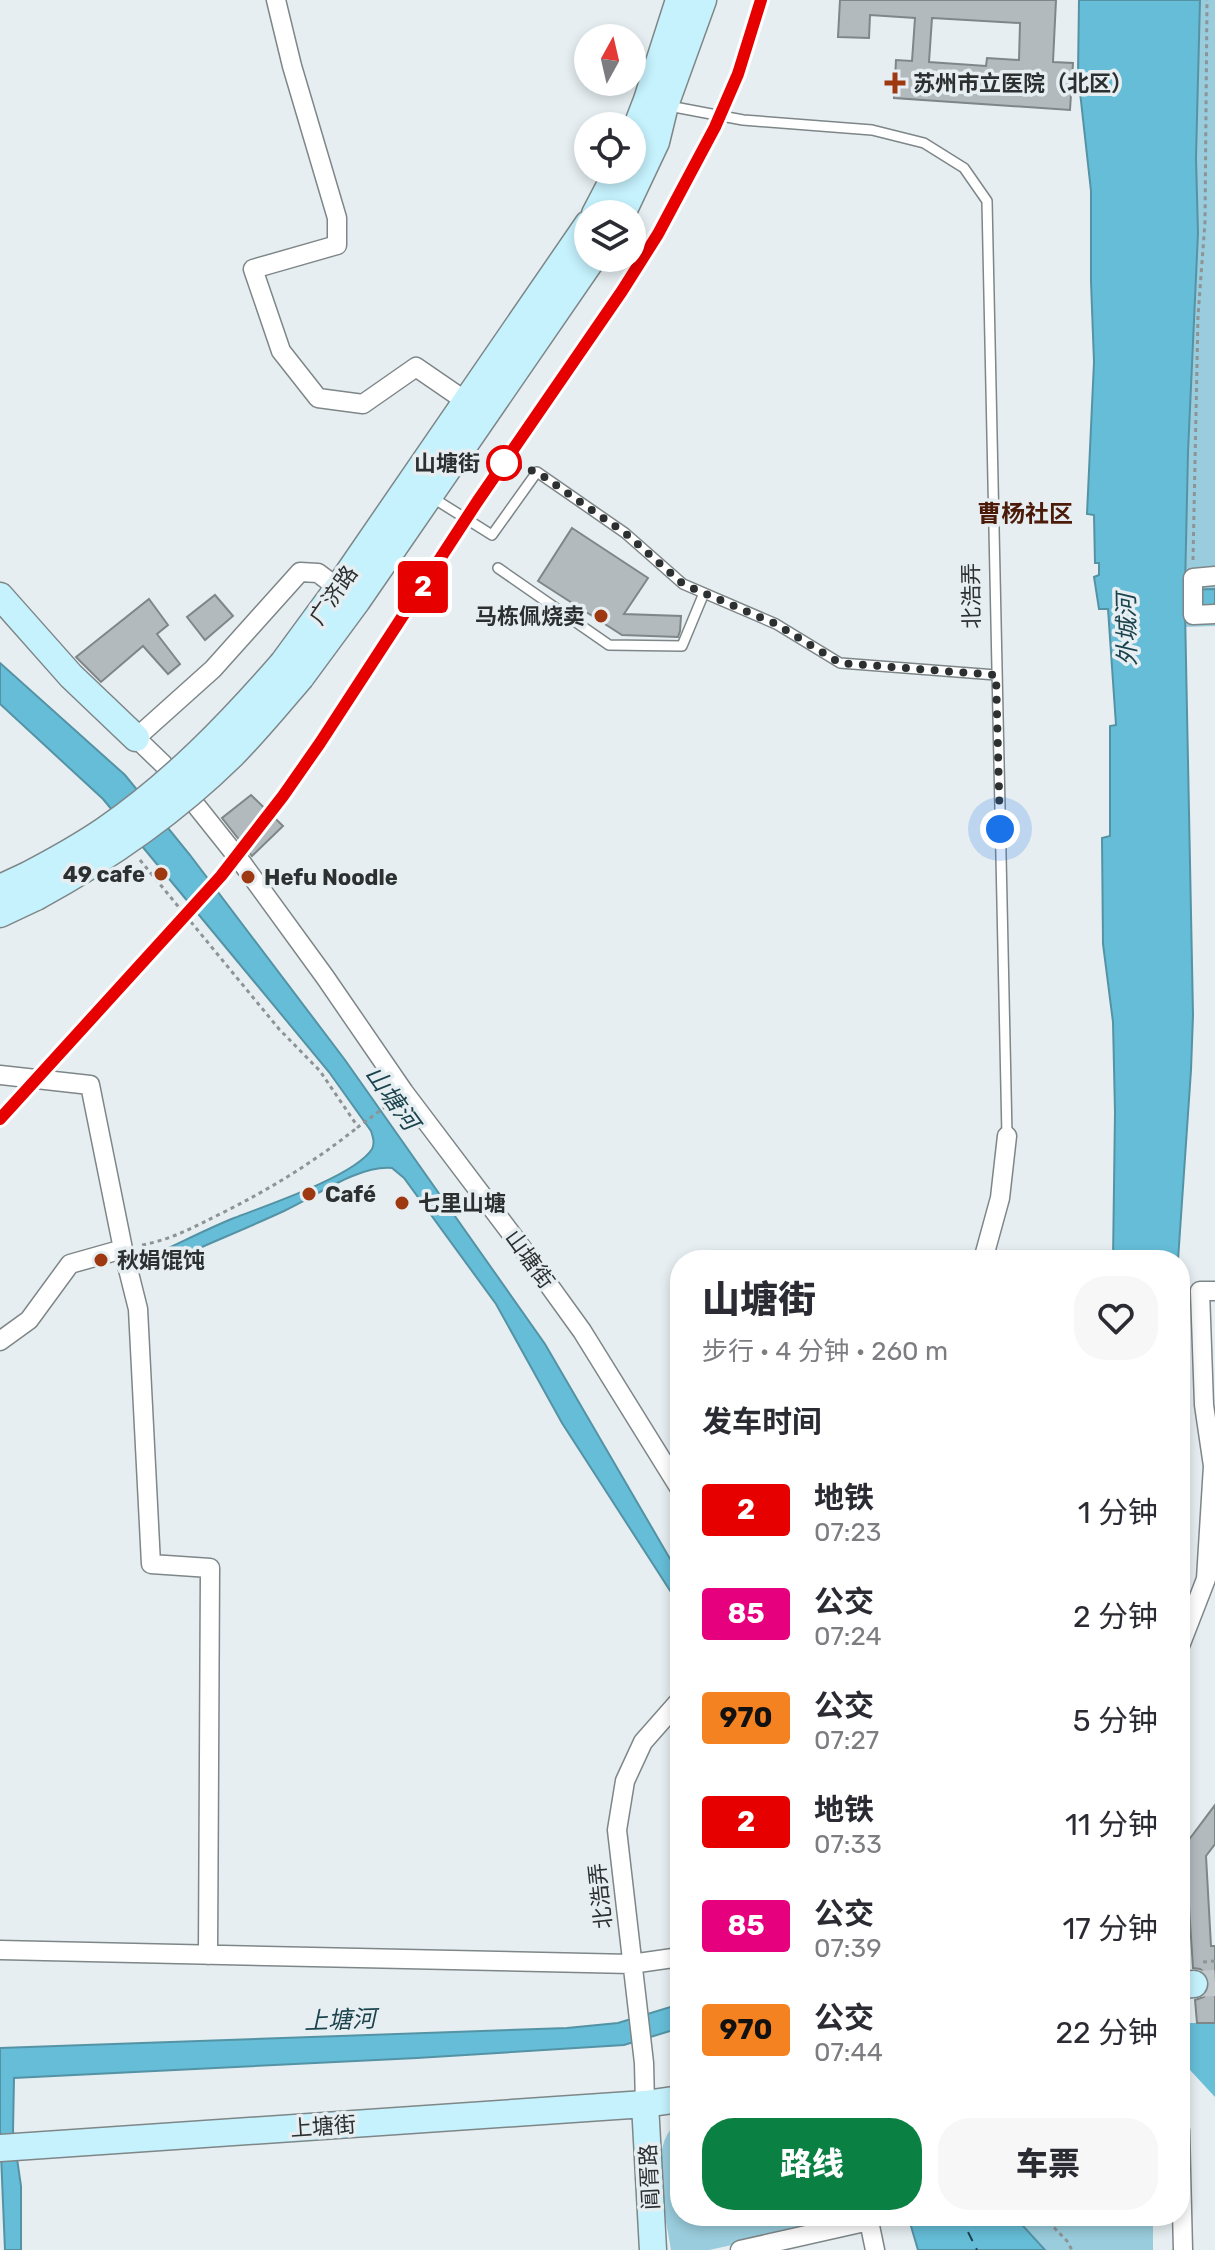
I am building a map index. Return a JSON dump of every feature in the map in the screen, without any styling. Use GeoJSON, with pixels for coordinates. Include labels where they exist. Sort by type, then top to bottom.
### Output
{"type":"FeatureCollection","features":[{"type":"Feature","properties":{"kind":"main road"},"geometry":{"type":"LineString","coordinates":[[629,200],[656,142],[656,102],[679,0]]}},
{"type":"Feature","properties":{"kind":"main road"},"geometry":{"type":"LineString","coordinates":[[646,117],[703,0]]}},
{"type":"Feature","properties":{"kind":"main road","name":"广济路"},"geometry":{"type":"LineString","coordinates":[[0,888],[31,886],[100,861],[166,813],[237,749],[292,670],[338,588],[574,245]]}},
{"type":"Feature","properties":{"kind":"main road","name":"广济路"},"geometry":{"type":"LineString","coordinates":[[292,670],[357,601],[583,272]]}},
{"type":"Feature","properties":{"kind":"main road","name":"山塘街"},"geometry":{"type":"LineString","coordinates":[[0,596],[71,676],[136,738]]}},
{"type":"Feature","properties":{"kind":"main road","name":"广济路"},"geometry":{"type":"LineString","coordinates":[[0,914],[31,886]]}},
{"type":"Feature","properties":{"kind":"main road","name":"上塘街"},"geometry":{"type":"LineString","coordinates":[[8,2148],[670,2100]]}},
{"type":"Feature","properties":{"kind":"main road","name":"阊胥路"},"geometry":{"type":"LineString","coordinates":[[645,2104],[653,2250]]}},
{"type":"Feature","properties":{"kind":"street"},"geometry":{"type":"LineString","coordinates":[[276,0],[337,218],[337,245],[253,269],[281,351],[318,398],[363,404],[416,367],[467,402]]}},
{"type":"Feature","properties":{"kind":"street"},"geometry":{"type":"LineString","coordinates":[[136,738],[213,669],[300,572],[318,573],[338,588]]}},
{"type":"Feature","properties":{"kind":"street"},"geometry":{"type":"LineString","coordinates":[[1215,576],[1193,578],[1193,615],[1215,614]]}},
{"type":"Feature","properties":{"kind":"street","name":"山塘街"},"geometry":{"type":"LineString","coordinates":[[136,738],[163,764],[242,863],[404,1092],[558,1297],[670,1473]]}},
{"type":"Feature","properties":{"kind":"street"},"geometry":{"type":"LineString","coordinates":[[0,1075],[90,1085],[138,1309],[151,1564],[210,1568],[208,1955]]}},
{"type":"Feature","properties":{"kind":"street","name":"北浩弄"},"geometry":{"type":"LineString","coordinates":[[986,1250],[1000,1198],[1007,1136]]}},
{"type":"Feature","properties":{"kind":"street"},"geometry":{"type":"LineString","coordinates":[[0,1341],[29,1320],[70,1264],[123,1249]]}},
{"type":"Feature","properties":{"kind":"street"},"geometry":{"type":"LineString","coordinates":[[1190,1620],[1206,1579],[1213,1466],[1204,1405],[1200,1291],[1215,1291]]}},
{"type":"Feature","properties":{"kind":"street","name":"北浩弄"},"geometry":{"type":"LineString","coordinates":[[645,2104],[644,2063],[617,1830],[625,1781],[643,1742],[670,1711]]}},
{"type":"Feature","properties":{"kind":"street"},"geometry":{"type":"LineString","coordinates":[[0,1950],[631,1964],[670,1958]]}},
{"type":"Feature","properties":{"kind":"street"},"geometry":{"type":"LineString","coordinates":[[740,2250],[847,2226]]}},
{"type":"Feature","properties":{"kind":"street"},"geometry":{"type":"LineString","coordinates":[[870,2226],[875,2250]]}},
{"type":"Feature","properties":{"kind":"street"},"geometry":{"type":"LineString","coordinates":[[1182,2226],[1183,2250]]}},
{"type":"Feature","properties":{"kind":"lane","name":"北浩弄"},"geometry":{"type":"LineString","coordinates":[[656,102],[743,120],[872,130],[924,143],[964,168],[987,201],[1007,1136]]}},
{"type":"Feature","properties":{"kind":"lane"},"geometry":{"type":"LineString","coordinates":[[430,496],[492,535],[537,472],[625,533],[683,584],[776,624],[840,663],[996,675]]}},
{"type":"Feature","properties":{"kind":"lane"},"geometry":{"type":"LineString","coordinates":[[498,568],[609,645],[682,646],[704,593]]}},
{"type":"Feature","properties":{"kind":"path"},"geometry":{"type":"LineString","coordinates":[[1193,578],[1197,347],[1205,222],[1207,0]]}},
{"type":"Feature","properties":{"kind":"path"},"geometry":{"type":"LineString","coordinates":[[137,856],[279,1029],[320,1071],[358,1127]]}},
{"type":"Feature","properties":{"kind":"path"},"geometry":{"type":"LineString","coordinates":[[123,1249],[169,1240],[275,1186],[325,1154],[382,1109]]}},
{"type":"Feature","properties":{"kind":"path"},"geometry":{"type":"LineString","coordinates":[[1053,2226],[1072,2250]]}},
{"type":"Feature","properties":{"kind":"shaded area"},"geometry":{"type":"Polygon","coordinates":[[[1200,0],[1215,0],[1215,626],[1185,627],[1188,452],[1198,233],[1196,158],[1200,0]]]}},
{"type":"Feature","properties":{"kind":"shaded area"},"geometry":{"type":"Polygon","coordinates":[[[1190,2023],[1215,2023],[1215,2097],[1190,2070],[1190,2023]]]}},
{"type":"Feature","properties":{"kind":"shaded area"},"geometry":{"type":"Polygon","coordinates":[[[669,2131],[670,2226],[818,2226],[709,2250],[671,2250],[660,2180],[663,2145],[669,2131]]]}},
{"type":"Feature","properties":{"kind":"shaded area"},"geometry":{"type":"Polygon","coordinates":[[[1023,2226],[1153,2226],[1153,2250],[1045,2250],[1023,2226]]]}},
{"type":"Feature","properties":{"kind":"water","name":"外城河"},"geometry":{"type":"Polygon","coordinates":[[[1079,0],[1200,0],[1196,158],[1198,233],[1185,590],[1215,589],[1215,607],[1185,610],[1193,1015],[1179,1250],[1113,1250],[1113,1022],[1103,944],[1102,838],[1110,836],[1110,726],[1116,725],[1108,609],[1099,609],[1094,577],[1099,575],[1099,563],[1095,563],[1094,515],[1087,514],[1094,362],[1091,191],[1078,74],[1079,0]]]}},
{"type":"Feature","properties":{"kind":"water"},"geometry":{"type":"Polygon","coordinates":[[[0,663],[125,775],[190,855],[345,1060],[545,1344],[670,1559],[670,1590],[562,1423],[496,1304],[404,1178],[392,1168],[365,1171],[166,1263],[160,1252],[348,1169],[372,1149],[371,1131],[329,1072],[103,799],[0,704],[0,663]]]}},
{"type":"Feature","properties":{"kind":"water"},"geometry":{"type":"Polygon","coordinates":[[[670,2007],[670,2031],[624,2045],[14,2078],[13,2131],[21,2186],[21,2250],[5,2250],[0,2048],[567,2028],[618,2023],[670,2007]]]}},
{"type":"Feature","properties":{"kind":"water"},"geometry":{"type":"Polygon","coordinates":[[[911,2226],[1023,2226],[1045,2250],[918,2250],[911,2226]]]}},
{"type":"Feature","properties":{"kind":"building"},"geometry":{"type":"Polygon","coordinates":[[[840,0],[1056,0],[1053,62],[1073,63],[1070,110],[894,98],[896,60],[912,61],[915,18],[870,15],[869,38],[838,37],[840,0]],[[932,18],[929,62],[986,66],[987,58],[1019,60],[1020,23],[932,18]]]}},
{"type":"Feature","properties":{"kind":"building"},"geometry":{"type":"Polygon","coordinates":[[[572,528],[648,578],[624,614],[681,616],[678,637],[622,635],[538,581],[572,528]]]}},
{"type":"Feature","properties":{"kind":"building"},"geometry":{"type":"Polygon","coordinates":[[[215,595],[233,616],[205,640],[187,617],[215,595]]]}},
{"type":"Feature","properties":{"kind":"building"},"geometry":{"type":"Polygon","coordinates":[[[149,599],[168,625],[157,634],[180,664],[168,674],[143,646],[101,682],[76,657],[149,599]]]}},
{"type":"Feature","properties":{"kind":"building"},"geometry":{"type":"Polygon","coordinates":[[[251,795],[283,826],[252,856],[222,818],[251,795]]]}},
{"type":"Feature","properties":{"kind":"building"},"geometry":{"type":"Polygon","coordinates":[[[1215,1805],[1215,1844],[1206,1856],[1211,1946],[1215,1946],[1215,2023],[1197,2023],[1195,2000],[1204,1997],[1210,1984],[1207,1974],[1193,1968],[1190,1838],[1215,1805]]]}},
{"type":"Feature","properties":{"kind":"ferry route"},"geometry":{"type":"LineString","coordinates":[[965,2226],[977,2250]]}},
{"type":"Feature","properties":{"kind":"tunnel"},"geometry":{"type":"LineString","coordinates":[[1194,1984],[1215,1983]]}},
{"type":"Feature","properties":{"kind":"metro line","name":"2"},"geometry":{"type":"LineString","coordinates":[[0,1119],[221,876],[283,796],[369,671],[477,502],[658,234],[715,127],[738,74],[761,0]]}},
{"type":"Feature","properties":{"kind":"place","name":"苏州市立医院（北区）"},"geometry":{"type":"Point","coordinates":[895,83]}},
{"type":"Feature","properties":{"kind":"place","name":"山塘街"},"geometry":{"type":"Point","coordinates":[504,463]}},
{"type":"Feature","properties":{"kind":"place","name":"马栋佩烧卖"},"geometry":{"type":"Point","coordinates":[601,616]}},
{"type":"Feature","properties":{"kind":"place","name":"49 cafe"},"geometry":{"type":"Point","coordinates":[161,874]}},
{"type":"Feature","properties":{"kind":"place","name":"Hefu Noodle"},"geometry":{"type":"Point","coordinates":[248,877]}},
{"type":"Feature","properties":{"kind":"place","name":"Café"},"geometry":{"type":"Point","coordinates":[309,1194]}},
{"type":"Feature","properties":{"kind":"place","name":"七里山塘"},"geometry":{"type":"Point","coordinates":[402,1203]}},
{"type":"Feature","properties":{"kind":"place","name":"秋娟馄饨"},"geometry":{"type":"Point","coordinates":[101,1260]}},
{"type":"Feature","properties":{"kind":"district","name":"曹杨社区"},"geometry":{"type":"Point","coordinates":[1025,514]}},
{"type":"Feature","properties":{"kind":"route"},"geometry":{"type":"LineString","coordinates":[[504,463],[537,472],[625,533],[683,584],[776,624],[840,663],[996,675],[1000,829]]}},
{"type":"Feature","properties":{"kind":"water label","name":"山塘河"},"geometry":{"type":"Point","coordinates":[392,1098]}},
{"type":"Feature","properties":{"kind":"water label","name":"上塘河"},"geometry":{"type":"Point","coordinates":[340,2020]}}]}
